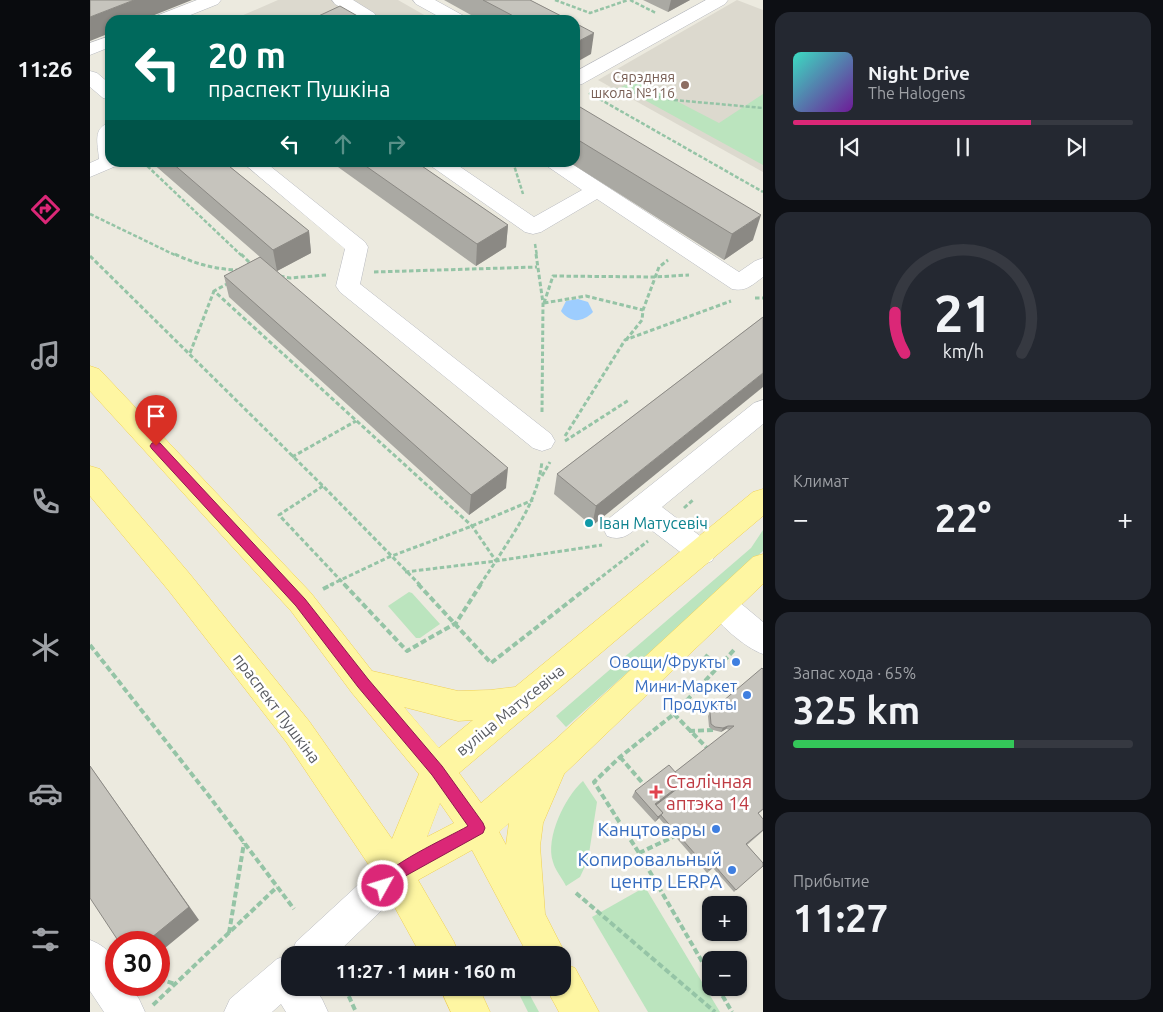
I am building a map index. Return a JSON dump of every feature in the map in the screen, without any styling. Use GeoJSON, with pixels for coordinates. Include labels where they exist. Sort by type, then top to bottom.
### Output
{"type":"FeatureCollection","features":[{"type":"Feature","properties":{"kind":"main road"},"geometry":{"type":"LineString","coordinates":[[90,375],[301,602],[363,683],[437,770],[478,828],[543,946]]}},
{"type":"Feature","properties":{"kind":"main road","name":"праспект Пушкіна"},"geometry":{"type":"LineString","coordinates":[[90,477],[179,582],[298,732],[395,874],[436,946]]}},
{"type":"Feature","properties":{"kind":"main road","name":"вуліца Матусевіча"},"geometry":{"type":"LineString","coordinates":[[395,874],[437,770],[702,553],[763,500]]}},
{"type":"Feature","properties":{"kind":"main road"},"geometry":{"type":"LineString","coordinates":[[395,874],[478,828],[553,762],[763,566]]}},
{"type":"Feature","properties":{"kind":"main road"},"geometry":{"type":"LineString","coordinates":[[363,683],[458,706],[490,705],[523,700]]}},
{"type":"Feature","properties":{"kind":"main road"},"geometry":{"type":"LineString","coordinates":[[529,923],[523,846],[526,824],[553,762]]}},
{"type":"Feature","properties":{"kind":"main road"},"geometry":{"type":"LineString","coordinates":[[463,996],[471,1012]]}},
{"type":"Feature","properties":{"kind":"main road"},"geometry":{"type":"LineString","coordinates":[[571,996],[580,1012]]}},
{"type":"Feature","properties":{"kind":"street"},"geometry":{"type":"LineString","coordinates":[[174,15],[212,0]]}},
{"type":"Feature","properties":{"kind":"street"},"geometry":{"type":"LineString","coordinates":[[341,0],[365,15]]}},
{"type":"Feature","properties":{"kind":"street"},"geometry":{"type":"LineString","coordinates":[[422,0],[449,15]]}},
{"type":"Feature","properties":{"kind":"street"},"geometry":{"type":"LineString","coordinates":[[580,77],[718,0]]}},
{"type":"Feature","properties":{"kind":"street"},"geometry":{"type":"LineString","coordinates":[[90,49],[105,43]]}},
{"type":"Feature","properties":{"kind":"street"},"geometry":{"type":"LineString","coordinates":[[90,77],[105,90]]}},
{"type":"Feature","properties":{"kind":"street"},"geometry":{"type":"LineString","coordinates":[[90,171],[105,164]]}},
{"type":"Feature","properties":{"kind":"street"},"geometry":{"type":"LineString","coordinates":[[258,167],[357,247],[348,286],[546,451]]}},
{"type":"Feature","properties":{"kind":"street"},"geometry":{"type":"LineString","coordinates":[[445,167],[533,227],[596,191]]}},
{"type":"Feature","properties":{"kind":"street"},"geometry":{"type":"LineString","coordinates":[[561,167],[740,283],[763,266]]}},
{"type":"Feature","properties":{"kind":"street"},"geometry":{"type":"LineString","coordinates":[[610,536],[642,507],[763,410]]}},
{"type":"Feature","properties":{"kind":"street"},"geometry":{"type":"LineString","coordinates":[[642,507],[702,553]]}},
{"type":"Feature","properties":{"kind":"street"},"geometry":{"type":"LineString","coordinates":[[722,605],[758,636]]}},
{"type":"Feature","properties":{"kind":"street"},"geometry":{"type":"LineString","coordinates":[[323,946],[395,874]]}},
{"type":"Feature","properties":{"kind":"street"},"geometry":{"type":"LineString","coordinates":[[90,958],[126,1012]]}},
{"type":"Feature","properties":{"kind":"street"},"geometry":{"type":"LineString","coordinates":[[243,1012],[281,985]]}},
{"type":"Feature","properties":{"kind":"street"},"geometry":{"type":"LineString","coordinates":[[302,996],[309,1012]]}},
{"type":"Feature","properties":{"kind":"path"},"geometry":{"type":"LineString","coordinates":[[555,0],[590,13],[629,0],[677,24]]}},
{"type":"Feature","properties":{"kind":"path"},"geometry":{"type":"LineString","coordinates":[[763,108],[674,100],[614,89],[585,91],[763,192]]}},
{"type":"Feature","properties":{"kind":"path"},"geometry":{"type":"LineString","coordinates":[[148,167],[256,269]]}},
{"type":"Feature","properties":{"kind":"path"},"geometry":{"type":"LineString","coordinates":[[90,214],[199,264],[226,272],[241,270]]}},
{"type":"Feature","properties":{"kind":"path"},"geometry":{"type":"LineString","coordinates":[[629,400],[559,445],[625,340],[642,320],[643,310],[658,267],[684,247]]}},
{"type":"Feature","properties":{"kind":"path"},"geometry":{"type":"LineString","coordinates":[[90,256],[323,486],[389,557],[456,623],[491,663],[652,538],[642,540]]}},
{"type":"Feature","properties":{"kind":"path"},"geometry":{"type":"LineString","coordinates":[[273,274],[290,278],[352,273],[537,267]]}},
{"type":"Feature","properties":{"kind":"path"},"geometry":{"type":"LineString","coordinates":[[643,310],[586,296],[543,303],[553,276],[655,277],[722,272]]}},
{"type":"Feature","properties":{"kind":"path"},"geometry":{"type":"LineString","coordinates":[[190,353],[214,291],[230,282]]}},
{"type":"Feature","properties":{"kind":"path"},"geometry":{"type":"LineString","coordinates":[[214,291],[472,526],[496,561]]}},
{"type":"Feature","properties":{"kind":"path"},"geometry":{"type":"LineString","coordinates":[[754,298],[763,298]]}},
{"type":"Feature","properties":{"kind":"path"},"geometry":{"type":"LineString","coordinates":[[625,340],[736,300]]}},
{"type":"Feature","properties":{"kind":"path"},"geometry":{"type":"LineString","coordinates":[[292,457],[356,421]]}},
{"type":"Feature","properties":{"kind":"path"},"geometry":{"type":"LineString","coordinates":[[541,476],[546,451]]}},
{"type":"Feature","properties":{"kind":"path"},"geometry":{"type":"LineString","coordinates":[[323,486],[279,515],[338,580],[407,651],[456,623],[496,561],[610,536]]}},
{"type":"Feature","properties":{"kind":"path"},"geometry":{"type":"LineString","coordinates":[[665,524],[695,498]]}},
{"type":"Feature","properties":{"kind":"path"},"geometry":{"type":"LineString","coordinates":[[338,580],[389,557],[472,526],[534,499]]}},
{"type":"Feature","properties":{"kind":"path"},"geometry":{"type":"LineString","coordinates":[[702,962],[639,853],[594,782],[674,714],[758,636]]}},
{"type":"Feature","properties":{"kind":"path"},"geometry":{"type":"LineString","coordinates":[[90,644],[294,909]]}},
{"type":"Feature","properties":{"kind":"path"},"geometry":{"type":"LineString","coordinates":[[674,714],[708,749]]}},
{"type":"Feature","properties":{"kind":"path"},"geometry":{"type":"LineString","coordinates":[[689,731],[713,730]]}},
{"type":"Feature","properties":{"kind":"path"},"geometry":{"type":"LineString","coordinates":[[620,758],[646,786]]}},
{"type":"Feature","properties":{"kind":"path"},"geometry":{"type":"LineString","coordinates":[[639,853],[675,836]]}},
{"type":"Feature","properties":{"kind":"path"},"geometry":{"type":"LineString","coordinates":[[228,933],[244,842]]}},
{"type":"Feature","properties":{"kind":"path"},"geometry":{"type":"LineString","coordinates":[[146,1012],[277,887]]}},
{"type":"Feature","properties":{"kind":"path"},"geometry":{"type":"LineString","coordinates":[[576,893],[715,1012]]}},
{"type":"Feature","properties":{"kind":"path"},"geometry":{"type":"LineString","coordinates":[[170,982],[176,984]]}},
{"type":"Feature","properties":{"kind":"path"},"geometry":{"type":"LineString","coordinates":[[349,996],[356,1012]]}},
{"type":"Feature","properties":{"kind":"path"},"geometry":{"type":"LineString","coordinates":[[723,996],[732,1012]]}},
{"type":"Feature","properties":{"kind":"shaded area"},"geometry":{"type":"Polygon","coordinates":[[[278,0],[398,0],[424,15],[244,15],[278,0]]]}},
{"type":"Feature","properties":{"kind":"shaded area","name":"Сярэдняя школа №116"},"geometry":{"type":"Polygon","coordinates":[[[737,0],[763,10],[763,172],[598,80],[737,0]]]}},
{"type":"Feature","properties":{"kind":"green space"},"geometry":{"type":"Polygon","coordinates":[[[636,80],[719,123],[763,94],[763,165],[621,87],[636,80]]]}},
{"type":"Feature","properties":{"kind":"green space"},"geometry":{"type":"Polygon","coordinates":[[[763,530],[763,551],[566,727],[556,716],[751,548],[763,530]]]}},
{"type":"Feature","properties":{"kind":"green space"},"geometry":{"type":"Polygon","coordinates":[[[409,592],[440,624],[420,638],[416,638],[388,606],[409,592]]]}},
{"type":"Feature","properties":{"kind":"green space"},"geometry":{"type":"Polygon","coordinates":[[[583,781],[597,802],[588,860],[580,877],[566,886],[553,862],[551,852],[552,841],[563,807],[583,781]]]}},
{"type":"Feature","properties":{"kind":"green space"},"geometry":{"type":"Polygon","coordinates":[[[645,887],[702,982],[702,996],[710,996],[720,1012],[648,1012],[592,917],[645,887]]]}},
{"type":"Feature","properties":{"kind":"green space"},"geometry":{"type":"Polygon","coordinates":[[[520,996],[530,996],[539,1012],[528,1012],[520,996]]]}},
{"type":"Feature","properties":{"kind":"water"},"geometry":{"type":"Polygon","coordinates":[[[578,299],[588,302],[593,312],[580,320],[568,318],[561,311],[566,301],[578,299]]]}},
{"type":"Feature","properties":{"kind":"building"},"geometry":{"type":"Polygon","coordinates":[[[90,0],[134,0],[90,17],[90,0]]]}},
{"type":"Feature","properties":{"kind":"building"},"geometry":{"type":"Polygon","coordinates":[[[483,0],[530,0],[559,15],[512,15],[483,0]]]}},
{"type":"Feature","properties":{"kind":"building"},"geometry":{"type":"Polygon","coordinates":[[[340,6],[356,15],[321,15],[340,6]]]}},
{"type":"Feature","properties":{"kind":"building"},"geometry":{"type":"Polygon","coordinates":[[[580,26],[594,33],[580,40],[580,26]]]}},
{"type":"Feature","properties":{"kind":"building"},"geometry":{"type":"Polygon","coordinates":[[[580,107],[761,215],[732,234],[580,141],[580,107]]]}},
{"type":"Feature","properties":{"kind":"building"},"geometry":{"type":"Polygon","coordinates":[[[177,167],[230,167],[309,231],[273,250],[177,167]]]}},
{"type":"Feature","properties":{"kind":"building"},"geometry":{"type":"Polygon","coordinates":[[[367,167],[423,167],[508,225],[477,244],[367,167]]]}},
{"type":"Feature","properties":{"kind":"building"},"geometry":{"type":"Polygon","coordinates":[[[260,257],[508,468],[471,495],[224,276],[260,257]]]}},
{"type":"Feature","properties":{"kind":"building"},"geometry":{"type":"Polygon","coordinates":[[[763,317],[763,373],[596,506],[557,474],[763,317]]]}},
{"type":"Feature","properties":{"kind":"building"},"geometry":{"type":"Polygon","coordinates":[[[762,668],[763,809],[758,813],[763,819],[763,830],[746,844],[763,863],[763,866],[736,890],[715,866],[709,870],[661,815],[663,813],[656,805],[684,782],[675,772],[734,726],[715,727],[711,724],[710,712],[762,668]]]}},
{"type":"Feature","properties":{"kind":"building","name":"Сталічная аптэка 14"},"geometry":{"type":"Polygon","coordinates":[[[669,765],[684,782],[655,804],[663,813],[658,817],[635,791],[669,765]]]}},
{"type":"Feature","properties":{"kind":"building"},"geometry":{"type":"Polygon","coordinates":[[[90,766],[189,907],[160,931],[112,931],[90,898],[90,766]]]}},
{"type":"Feature","properties":{"kind":"place","name":"Сярэдняя школа №116"},"geometry":{"type":"Point","coordinates":[685,85]}},
{"type":"Feature","properties":{"kind":"place","name":"Іван Матусевіч"},"geometry":{"type":"Point","coordinates":[589,523]}},
{"type":"Feature","properties":{"kind":"place","name":"Овощи/Фрукты"},"geometry":{"type":"Point","coordinates":[736,662]}},
{"type":"Feature","properties":{"kind":"place","name":"Мини-Маркет Продукты"},"geometry":{"type":"Point","coordinates":[747,695]}},
{"type":"Feature","properties":{"kind":"place","name":"Сталічная аптэка 14"},"geometry":{"type":"Point","coordinates":[656,792]}},
{"type":"Feature","properties":{"kind":"place","name":"Канцтовары"},"geometry":{"type":"Point","coordinates":[716,829]}},
{"type":"Feature","properties":{"kind":"place","name":"Копировальный центр LERPA"},"geometry":{"type":"Point","coordinates":[732,870]}},
{"type":"Feature","properties":{"kind":"route"},"geometry":{"type":"LineString","coordinates":[[156,446],[301,602],[363,683],[437,770],[478,828],[395,874],[383,886]]}}]}
